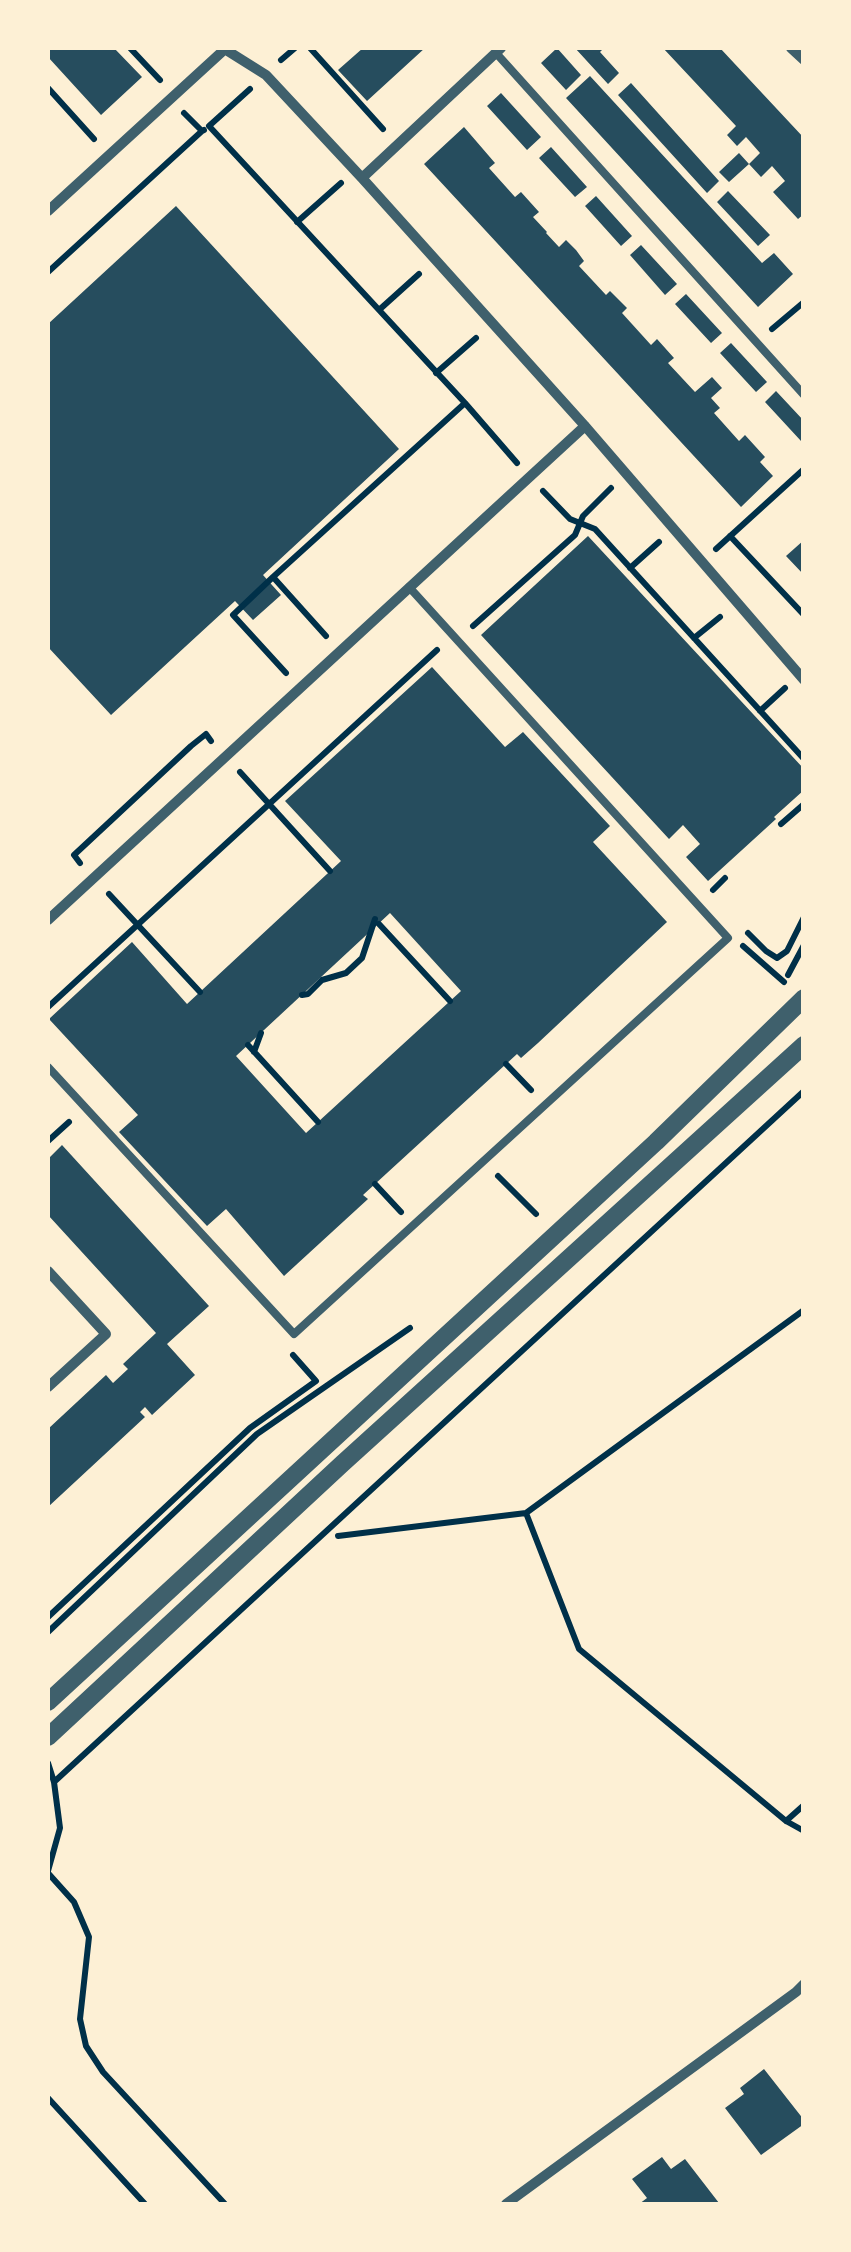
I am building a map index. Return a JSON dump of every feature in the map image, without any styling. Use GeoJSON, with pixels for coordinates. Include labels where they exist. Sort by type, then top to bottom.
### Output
{"type":"FeatureCollection","features":[{"type":"Feature","properties":{"kind":"street"},"geometry":{"type":"LineString","coordinates":[[48,212],[224,48],[266,75],[358,174],[586,426],[804,680]]}},
{"type":"Feature","properties":{"kind":"street"},"geometry":{"type":"LineString","coordinates":[[792,48],[804,60]]}},
{"type":"Feature","properties":{"kind":"street"},"geometry":{"type":"LineString","coordinates":[[358,174],[397,144],[499,50]]}},
{"type":"Feature","properties":{"kind":"street"},"geometry":{"type":"LineString","coordinates":[[48,920],[586,426]]}},
{"type":"Feature","properties":{"kind":"street"},"geometry":{"type":"LineString","coordinates":[[48,1702],[656,1142],[804,998]]}},
{"type":"Feature","properties":{"kind":"street"},"geometry":{"type":"LineString","coordinates":[[48,1737],[329,1476],[804,1046]]}},
{"type":"Feature","properties":{"kind":"street"},"geometry":{"type":"LineString","coordinates":[[48,1271],[106,1334],[48,1388]]}},
{"type":"Feature","properties":{"kind":"street"},"geometry":{"type":"LineString","coordinates":[[506,2204],[804,1984]]}},
{"type":"Feature","properties":{"kind":"lane"},"geometry":{"type":"LineString","coordinates":[[499,50],[804,395]]}},
{"type":"Feature","properties":{"kind":"lane"},"geometry":{"type":"LineString","coordinates":[[48,1067],[294,1334],[728,938],[409,587]]}},
{"type":"Feature","properties":{"kind":"path"},"geometry":{"type":"LineString","coordinates":[[130,48],[174,95]]}},
{"type":"Feature","properties":{"kind":"path"},"geometry":{"type":"LineString","coordinates":[[310,48],[397,144]]}},
{"type":"Feature","properties":{"kind":"path"},"geometry":{"type":"LineString","coordinates":[[266,75],[208,126],[570,520],[595,529],[804,758]]}},
{"type":"Feature","properties":{"kind":"path"},"geometry":{"type":"LineString","coordinates":[[48,88],[109,155]]}},
{"type":"Feature","properties":{"kind":"path"},"geometry":{"type":"LineString","coordinates":[[48,272],[202,131]]}},
{"type":"Feature","properties":{"kind":"path"},"geometry":{"type":"LineString","coordinates":[[298,222],[358,174]]}},
{"type":"Feature","properties":{"kind":"path"},"geometry":{"type":"LineString","coordinates":[[378,310],[434,260]]}},
{"type":"Feature","properties":{"kind":"path"},"geometry":{"type":"LineString","coordinates":[[757,343],[804,302]]}},
{"type":"Feature","properties":{"kind":"path"},"geometry":{"type":"LineString","coordinates":[[436,373],[491,324]]}},
{"type":"Feature","properties":{"kind":"path"},"geometry":{"type":"LineString","coordinates":[[301,687],[233,615],[465,403]]}},
{"type":"Feature","properties":{"kind":"path"},"geometry":{"type":"LineString","coordinates":[[702,562],[804,468]]}},
{"type":"Feature","properties":{"kind":"path"},"geometry":{"type":"LineString","coordinates":[[48,1007],[269,803],[575,534],[583,516],[626,473]]}},
{"type":"Feature","properties":{"kind":"path"},"geometry":{"type":"LineString","coordinates":[[630,568],[674,528]]}},
{"type":"Feature","properties":{"kind":"path"},"geometry":{"type":"LineString","coordinates":[[730,536],[804,615]]}},
{"type":"Feature","properties":{"kind":"path"},"geometry":{"type":"LineString","coordinates":[[273,577],[340,651]]}},
{"type":"Feature","properties":{"kind":"path"},"geometry":{"type":"LineString","coordinates":[[694,638],[737,602]]}},
{"type":"Feature","properties":{"kind":"path"},"geometry":{"type":"LineString","coordinates":[[226,756],[330,871]]}},
{"type":"Feature","properties":{"kind":"path"},"geometry":{"type":"LineString","coordinates":[[145,790],[74,856],[200,992]]}},
{"type":"Feature","properties":{"kind":"path"},"geometry":{"type":"LineString","coordinates":[[781,824],[804,804]]}},
{"type":"Feature","properties":{"kind":"path"},"geometry":{"type":"LineString","coordinates":[[722,904],[711,892],[725,878]]}},
{"type":"Feature","properties":{"kind":"path"},"geometry":{"type":"LineString","coordinates":[[743,927],[777,958],[788,950],[804,917]]}},
{"type":"Feature","properties":{"kind":"path"},"geometry":{"type":"LineString","coordinates":[[302,995],[322,980],[346,973],[362,958],[377,922],[450,1002]]}},
{"type":"Feature","properties":{"kind":"path"},"geometry":{"type":"LineString","coordinates":[[728,938],[784,982],[804,945]]}},
{"type":"Feature","properties":{"kind":"path"},"geometry":{"type":"LineString","coordinates":[[261,1033],[251,1049],[318,1122]]}},
{"type":"Feature","properties":{"kind":"path"},"geometry":{"type":"LineString","coordinates":[[506,1064],[545,1106]]}},
{"type":"Feature","properties":{"kind":"path"},"geometry":{"type":"LineString","coordinates":[[54,1782],[804,1090]]}},
{"type":"Feature","properties":{"kind":"path"},"geometry":{"type":"LineString","coordinates":[[484,1162],[536,1214],[550,1201]]}},
{"type":"Feature","properties":{"kind":"path"},"geometry":{"type":"LineString","coordinates":[[375,1184],[414,1226]]}},
{"type":"Feature","properties":{"kind":"path"},"geometry":{"type":"LineString","coordinates":[[338,1536],[526,1512],[804,1310]]}},
{"type":"Feature","properties":{"kind":"path"},"geometry":{"type":"LineString","coordinates":[[48,1632],[256,1434],[414,1325]]}},
{"type":"Feature","properties":{"kind":"path"},"geometry":{"type":"LineString","coordinates":[[48,1617],[250,1428],[316,1381],[282,1344],[294,1334]]}},
{"type":"Feature","properties":{"kind":"path"},"geometry":{"type":"LineString","coordinates":[[526,1512],[579,1648],[786,1821],[804,1830]]}},
{"type":"Feature","properties":{"kind":"path"},"geometry":{"type":"LineString","coordinates":[[48,1763],[60,1828],[48,1872],[74,1902],[89,1936],[80,2019],[86,2046],[103,2072],[225,2204]]}},
{"type":"Feature","properties":{"kind":"path"},"geometry":{"type":"LineString","coordinates":[[786,1821],[804,1804]]}},
{"type":"Feature","properties":{"kind":"path"},"geometry":{"type":"LineString","coordinates":[[48,2098],[145,2204]]}},
{"type":"Feature","properties":{"kind":"building"},"geometry":{"type":"Polygon","coordinates":[[[48,48],[114,48],[142,77],[101,115],[48,57],[48,48]]]}},
{"type":"Feature","properties":{"kind":"building"},"geometry":{"type":"Polygon","coordinates":[[[363,48],[425,48],[367,101],[338,70],[363,48]]]}},
{"type":"Feature","properties":{"kind":"building"},"geometry":{"type":"Polygon","coordinates":[[[557,48],[581,75],[566,90],[541,63],[557,48]]]}},
{"type":"Feature","properties":{"kind":"building"},"geometry":{"type":"Polygon","coordinates":[[[575,48],[604,48],[600,52],[619,73],[608,84],[575,48]]]}},
{"type":"Feature","properties":{"kind":"building"},"geometry":{"type":"Polygon","coordinates":[[[663,48],[720,48],[804,138],[804,214],[798,219],[773,192],[785,181],[772,166],[761,177],[749,164],[760,153],[746,137],[737,146],[727,135],[736,126],[663,48]]]}},
{"type":"Feature","properties":{"kind":"building"},"geometry":{"type":"Polygon","coordinates":[[[590,76],[762,263],[774,253],[793,274],[758,307],[566,98],[590,76]]]}},
{"type":"Feature","properties":{"kind":"building"},"geometry":{"type":"Polygon","coordinates":[[[631,83],[719,181],[707,193],[618,95],[631,83]]]}},
{"type":"Feature","properties":{"kind":"building"},"geometry":{"type":"Polygon","coordinates":[[[501,93],[541,137],[527,150],[487,106],[501,93]]]}},
{"type":"Feature","properties":{"kind":"building"},"geometry":{"type":"Polygon","coordinates":[[[464,127],[495,163],[489,168],[515,197],[521,192],[539,212],[533,217],[559,247],[566,240],[576,250],[584,261],[579,266],[606,295],[610,291],[627,308],[622,313],[651,345],[657,339],[674,358],[668,363],[695,392],[712,377],[722,388],[711,398],[720,408],[714,413],[739,441],[745,435],[765,457],[760,462],[773,476],[741,507],[424,164],[464,127]]]}},
{"type":"Feature","properties":{"kind":"building"},"geometry":{"type":"Polygon","coordinates":[[[551,147],[587,187],[575,197],[539,158],[551,147]]]}},
{"type":"Feature","properties":{"kind":"building"},"geometry":{"type":"Polygon","coordinates":[[[739,153],[749,164],[729,182],[719,172],[739,153]]]}},
{"type":"Feature","properties":{"kind":"building"},"geometry":{"type":"Polygon","coordinates":[[[728,191],[770,235],[758,246],[717,202],[728,191]]]}},
{"type":"Feature","properties":{"kind":"building"},"geometry":{"type":"Polygon","coordinates":[[[596,196],[632,236],[621,246],[585,206],[596,196]]]}},
{"type":"Feature","properties":{"kind":"building"},"geometry":{"type":"Polygon","coordinates":[[[176,206],[399,449],[263,575],[281,595],[253,620],[235,601],[111,715],[48,647],[48,324],[176,206]]]}},
{"type":"Feature","properties":{"kind":"building"},"geometry":{"type":"Polygon","coordinates":[[[641,245],[677,284],[665,295],[630,255],[641,245]]]}},
{"type":"Feature","properties":{"kind":"building"},"geometry":{"type":"Polygon","coordinates":[[[686,294],[722,333],[711,343],[675,304],[686,294]]]}},
{"type":"Feature","properties":{"kind":"building"},"geometry":{"type":"Polygon","coordinates":[[[731,343],[767,382],[756,392],[720,353],[731,343]]]}},
{"type":"Feature","properties":{"kind":"building"},"geometry":{"type":"Polygon","coordinates":[[[776,391],[804,421],[801,441],[765,402],[776,391]]]}},
{"type":"Feature","properties":{"kind":"building"},"geometry":{"type":"Polygon","coordinates":[[[588,536],[804,769],[804,790],[708,881],[686,857],[700,844],[683,825],[669,839],[481,635],[588,536]]]}},
{"type":"Feature","properties":{"kind":"building"},"geometry":{"type":"Polygon","coordinates":[[[804,540],[804,575],[786,556],[804,540]]]}},
{"type":"Feature","properties":{"kind":"building"},"geometry":{"type":"Polygon","coordinates":[[[432,667],[505,747],[523,732],[610,826],[593,842],[667,922],[538,1043],[521,1058],[517,1054],[363,1195],[368,1199],[284,1276],[226,1209],[207,1226],[119,1132],[138,1115],[49,1019],[132,942],[187,1004],[341,861],[285,801],[432,667]],[[390,913],[236,1056],[306,1133],[461,991],[390,913]]]}},
{"type":"Feature","properties":{"kind":"building"},"geometry":{"type":"Polygon","coordinates":[[[62,1145],[209,1306],[167,1344],[195,1375],[152,1415],[145,1407],[140,1412],[145,1417],[48,1507],[48,1429],[106,1375],[113,1383],[128,1369],[123,1364],[156,1333],[48,1215],[48,1159],[62,1145]]]}},
{"type":"Feature","properties":{"kind":"building"},"geometry":{"type":"Polygon","coordinates":[[[764,2069],[804,2124],[761,2155],[725,2108],[744,2094],[740,2088],[764,2069]]]}},
{"type":"Feature","properties":{"kind":"building"},"geometry":{"type":"Polygon","coordinates":[[[662,2157],[671,2169],[685,2159],[719,2203],[639,2204],[647,2198],[632,2179],[662,2157]]]}}]}
